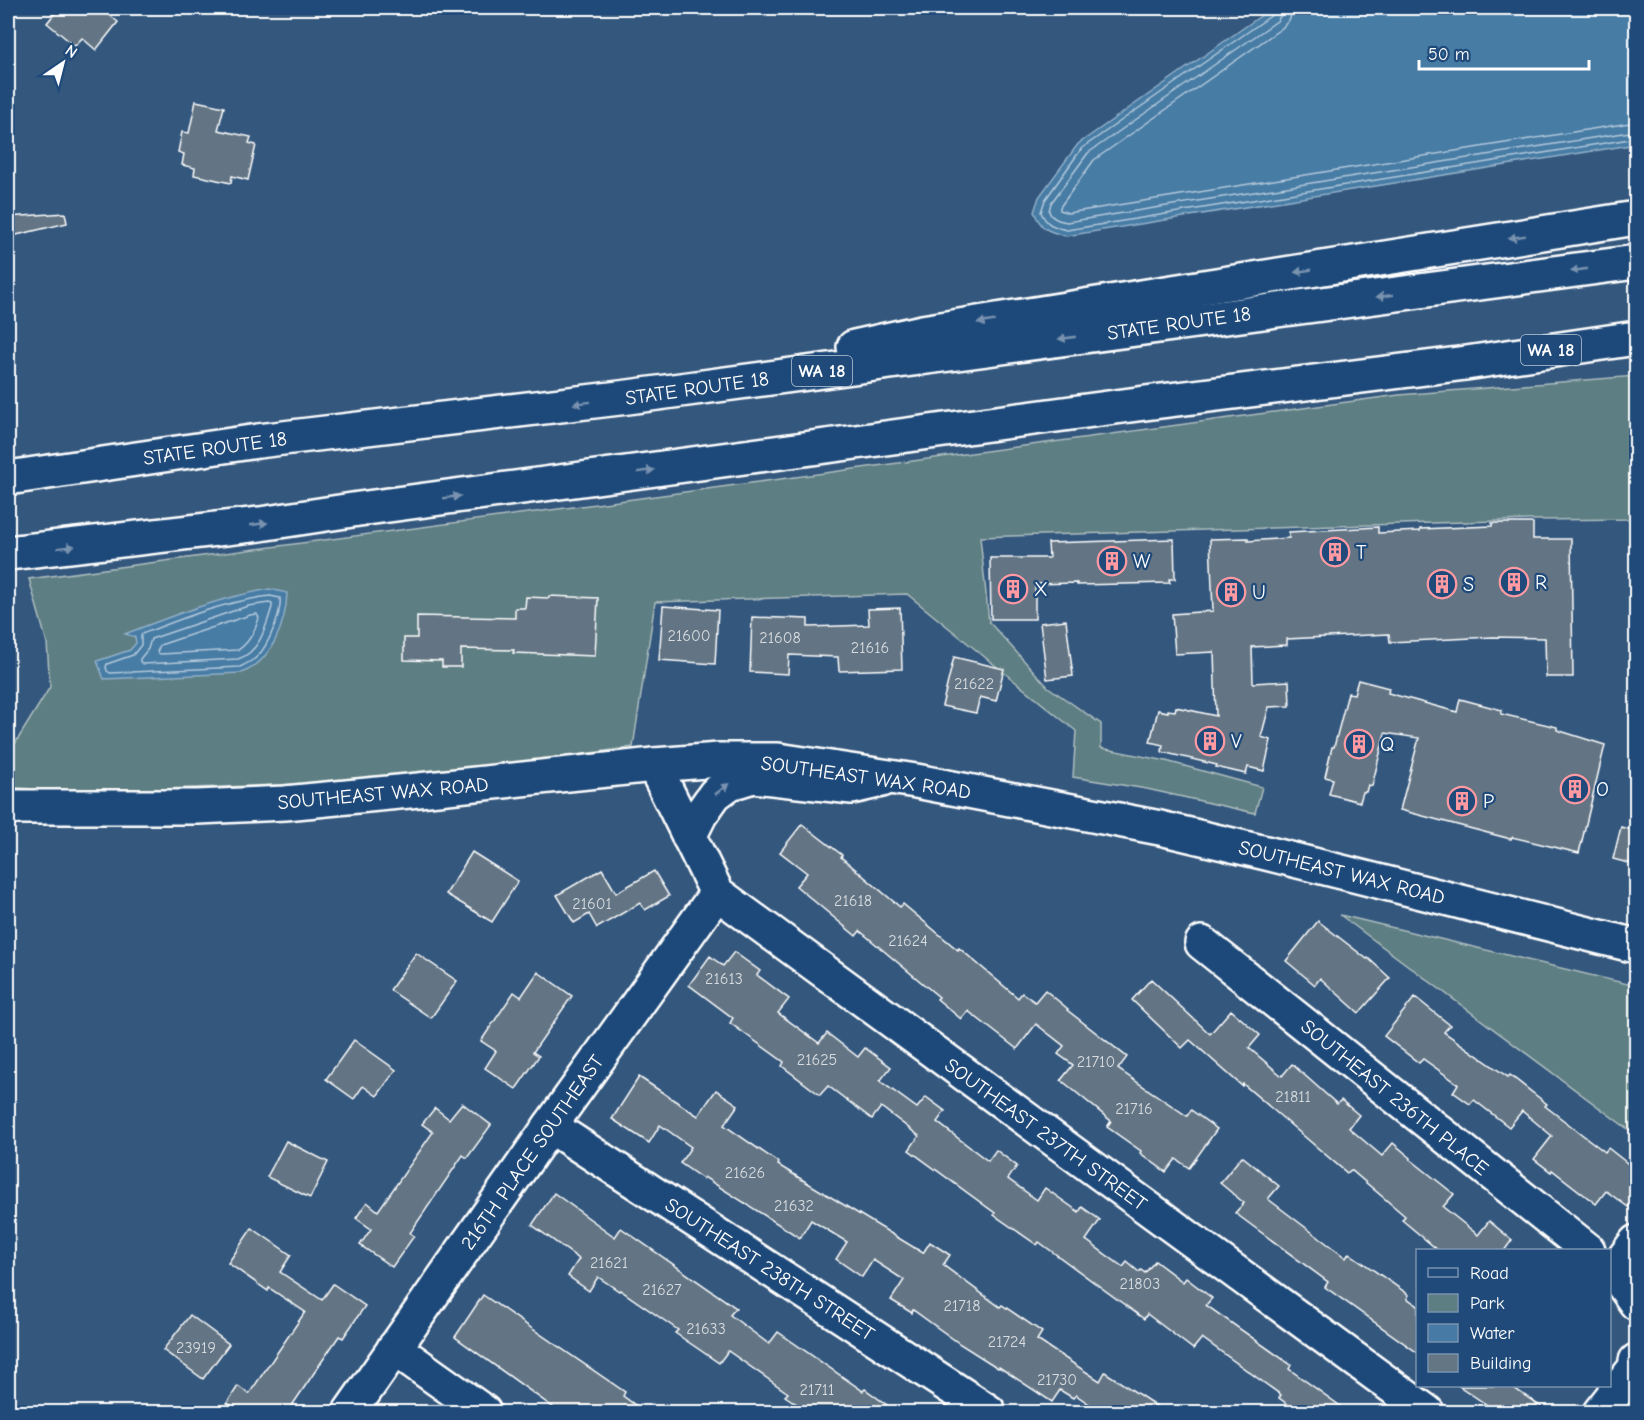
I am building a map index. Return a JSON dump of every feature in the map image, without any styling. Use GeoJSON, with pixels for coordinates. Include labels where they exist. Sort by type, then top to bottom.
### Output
{"type":"FeatureCollection","features":[{"type":"Feature","properties":{"kind":"main road"},"geometry":{"type":"LineString","coordinates":[[628,397],[922,332],[1636,218]]}},
{"type":"Feature","properties":{"kind":"main road","name":"STATE ROUTE 18"},"geometry":{"type":"LineString","coordinates":[[8,478],[258,441],[628,397],[1636,262]]}},
{"type":"Feature","properties":{"kind":"main road","name":"WA 18"},"geometry":{"type":"LineString","coordinates":[[8,553],[260,524],[1133,405],[1466,363],[1636,338]]}},
{"type":"Feature","properties":{"kind":"main road"},"geometry":{"type":"LineString","coordinates":[[1466,363],[1636,353]]}},
{"type":"Feature","properties":{"kind":"main road","name":"SOUTHEAST WAX ROAD"},"geometry":{"type":"LineString","coordinates":[[8,807],[198,807],[285,803],[654,765],[719,760],[778,760],[892,778],[1160,828],[1636,946]]}},
{"type":"Feature","properties":{"kind":"main road","name":"SOUTHEAST 237TH STREET"},"geometry":{"type":"LineString","coordinates":[[654,765],[717,894],[1427,1413]]}},
{"type":"Feature","properties":{"kind":"main road"},"geometry":{"type":"LineString","coordinates":[[689,837],[700,815],[715,794],[730,783],[753,776],[852,788],[892,778]]}},
{"type":"Feature","properties":{"kind":"main road","name":"216TH PLACE SOUTHEAST"},"geometry":{"type":"LineString","coordinates":[[350,1413],[550,1126],[717,894]]}},
{"type":"Feature","properties":{"kind":"main road","name":"SOUTHEAST 236TH PLACE"},"geometry":{"type":"LineString","coordinates":[[1202,943],[1585,1249]]}},
{"type":"Feature","properties":{"kind":"main road","name":"SOUTHEAST 238TH STREET"},"geometry":{"type":"LineString","coordinates":[[550,1126],[989,1413]]}},
{"type":"Feature","properties":{"kind":"main road"},"geometry":{"type":"LineString","coordinates":[[1636,1242],[1612,1270],[1636,1302]]}},
{"type":"Feature","properties":{"kind":"main road"},"geometry":{"type":"LineString","coordinates":[[394,1348],[484,1413]]}},
{"type":"Feature","properties":{"kind":"main road"},"geometry":{"type":"LineString","coordinates":[[1600,1413],[1635,1368],[1636,1361]]}},
{"type":"Feature","properties":{"kind":"green space"},"geometry":{"type":"Polygon","coordinates":[[[1636,376],[1636,519],[1529,520],[980,537],[989,622],[1048,687],[1101,724],[1101,748],[1166,761],[1262,787],[1255,813],[1147,789],[1073,777],[1076,731],[907,594],[655,602],[633,747],[393,781],[74,792],[8,787],[8,755],[50,687],[47,643],[29,579],[1399,395],[1636,376]]]}},
{"type":"Feature","properties":{"kind":"green space"},"geometry":{"type":"Polygon","coordinates":[[[1340,915],[1636,986],[1636,1135],[1340,915]]]}},
{"type":"Feature","properties":{"kind":"water"},"geometry":{"type":"Polygon","coordinates":[[[1272,8],[1636,8],[1636,144],[1066,236],[1050,231],[1040,223],[1034,212],[1039,197],[1078,144],[1272,8]]]}},
{"type":"Feature","properties":{"kind":"water"},"geometry":{"type":"Polygon","coordinates":[[[270,589],[287,593],[280,628],[262,660],[242,673],[104,679],[97,661],[130,650],[136,643],[135,637],[125,634],[215,602],[270,589]]]}},
{"type":"Feature","properties":{"kind":"building"},"geometry":{"type":"Polygon","coordinates":[[[59,8],[101,8],[118,22],[96,50],[82,38],[75,46],[47,23],[59,8]]]}},
{"type":"Feature","properties":{"kind":"building"},"geometry":{"type":"Polygon","coordinates":[[[196,101],[224,107],[218,130],[251,137],[249,143],[256,145],[248,180],[232,176],[231,183],[194,175],[195,168],[182,165],[184,154],[178,152],[182,132],[189,133],[196,101]]]}},
{"type":"Feature","properties":{"kind":"building"},"geometry":{"type":"Polygon","coordinates":[[[65,213],[67,223],[8,237],[8,217],[65,213]]]}},
{"type":"Feature","properties":{"kind":"building"},"geometry":{"type":"Polygon","coordinates":[[[1492,523],[1533,523],[1533,539],[1571,539],[1573,677],[1546,677],[1545,638],[1493,637],[1390,642],[1389,634],[1287,639],[1287,645],[1252,647],[1253,683],[1289,681],[1290,706],[1269,707],[1261,737],[1271,740],[1264,771],[1248,767],[1246,774],[1216,767],[1217,765],[1162,752],[1163,745],[1150,742],[1158,710],[1175,711],[1176,707],[1216,716],[1214,652],[1175,654],[1172,614],[1213,611],[1210,539],[1248,538],[1248,541],[1289,538],[1289,532],[1378,527],[1378,533],[1492,526],[1492,523]]]}},
{"type":"Feature","properties":{"kind":"building","name":"W"},"geometry":{"type":"Polygon","coordinates":[[[1174,539],[1175,579],[1169,579],[1170,583],[1035,584],[1035,619],[991,619],[990,558],[1049,558],[1048,543],[1174,539]]]}},
{"type":"Feature","properties":{"kind":"building"},"geometry":{"type":"Polygon","coordinates":[[[549,596],[598,598],[595,656],[461,649],[461,667],[442,667],[442,661],[404,660],[404,638],[417,638],[417,616],[515,618],[515,608],[525,608],[526,597],[549,598],[549,596]]]}},
{"type":"Feature","properties":{"kind":"building"},"geometry":{"type":"Polygon","coordinates":[[[663,606],[718,610],[715,664],[659,660],[663,606]]]}},
{"type":"Feature","properties":{"kind":"building"},"geometry":{"type":"Polygon","coordinates":[[[900,608],[902,669],[839,671],[838,657],[789,655],[788,674],[750,672],[752,617],[808,619],[808,627],[869,625],[868,609],[900,608]]]}},
{"type":"Feature","properties":{"kind":"building"},"geometry":{"type":"Polygon","coordinates":[[[1066,620],[1073,676],[1047,679],[1040,623],[1066,620]]]}},
{"type":"Feature","properties":{"kind":"building"},"geometry":{"type":"Polygon","coordinates":[[[954,657],[1004,669],[996,701],[980,697],[976,713],[942,706],[954,657]]]}},
{"type":"Feature","properties":{"kind":"building"},"geometry":{"type":"Polygon","coordinates":[[[1358,680],[1389,688],[1388,693],[1457,712],[1460,699],[1502,710],[1501,714],[1557,727],[1557,730],[1605,745],[1579,853],[1512,837],[1511,839],[1400,810],[1419,738],[1385,733],[1372,786],[1368,785],[1360,802],[1329,794],[1333,779],[1325,777],[1332,747],[1334,747],[1348,693],[1354,694],[1358,680]]]}},
{"type":"Feature","properties":{"kind":"building"},"geometry":{"type":"Polygon","coordinates":[[[802,824],[842,855],[841,857],[900,907],[903,904],[1018,998],[1022,993],[1035,1002],[1045,990],[1127,1057],[1118,1069],[1187,1116],[1191,1110],[1217,1129],[1189,1168],[1176,1159],[1166,1172],[1107,1127],[1111,1121],[1061,1080],[1073,1065],[1058,1054],[1064,1046],[1036,1024],[1017,1049],[968,1011],[961,1019],[937,999],[939,997],[860,931],[856,936],[796,886],[807,873],[780,852],[802,824]]]}},
{"type":"Feature","properties":{"kind":"building"},"geometry":{"type":"Polygon","coordinates":[[[1621,827],[1636,831],[1636,865],[1613,859],[1621,827]]]}},
{"type":"Feature","properties":{"kind":"building"},"geometry":{"type":"Polygon","coordinates":[[[472,852],[518,881],[492,922],[446,894],[472,852]]]}},
{"type":"Feature","properties":{"kind":"building"},"geometry":{"type":"Polygon","coordinates":[[[602,869],[616,893],[654,871],[669,896],[645,910],[640,903],[597,928],[589,914],[574,923],[557,895],[602,869]]]}},
{"type":"Feature","properties":{"kind":"building"},"geometry":{"type":"Polygon","coordinates":[[[1318,921],[1368,958],[1390,978],[1359,1013],[1320,978],[1315,985],[1286,961],[1318,921]]]}},
{"type":"Feature","properties":{"kind":"building"},"geometry":{"type":"Polygon","coordinates":[[[734,952],[760,971],[757,975],[789,999],[778,1013],[819,1043],[827,1033],[858,1057],[865,1048],[891,1067],[880,1081],[917,1108],[926,1097],[945,1111],[937,1122],[988,1161],[996,1150],[1017,1166],[1008,1179],[1037,1200],[1045,1188],[1079,1212],[1082,1207],[1100,1220],[1086,1240],[1123,1267],[1127,1262],[1139,1272],[1141,1270],[1145,1273],[1155,1261],[1183,1282],[1186,1278],[1212,1298],[1206,1305],[1291,1365],[1289,1369],[1350,1413],[1300,1413],[1279,1398],[1281,1395],[1202,1338],[1193,1349],[1147,1314],[1144,1319],[1039,1242],[1037,1245],[994,1215],[995,1213],[909,1150],[919,1136],[881,1107],[872,1119],[828,1086],[820,1095],[782,1066],[784,1062],[730,1023],[733,1018],[689,985],[710,956],[723,966],[734,952]]]}},
{"type":"Feature","properties":{"kind":"building"},"geometry":{"type":"Polygon","coordinates":[[[416,953],[457,981],[431,1018],[390,990],[416,953]]]}},
{"type":"Feature","properties":{"kind":"building"},"geometry":{"type":"Polygon","coordinates":[[[538,972],[572,996],[533,1052],[539,1056],[516,1089],[485,1068],[496,1051],[481,1041],[514,992],[521,997],[538,972]]]}},
{"type":"Feature","properties":{"kind":"building"},"geometry":{"type":"Polygon","coordinates":[[[1151,979],[1210,1034],[1231,1010],[1260,1035],[1249,1048],[1282,1076],[1292,1064],[1337,1104],[1341,1100],[1359,1115],[1349,1128],[1382,1156],[1393,1143],[1454,1194],[1443,1207],[1478,1235],[1489,1221],[1512,1240],[1505,1249],[1437,1249],[1402,1220],[1405,1216],[1351,1170],[1347,1173],[1190,1040],[1182,1048],[1132,1000],[1151,979]]]}},
{"type":"Feature","properties":{"kind":"building"},"geometry":{"type":"Polygon","coordinates":[[[1415,997],[1450,1025],[1444,1032],[1508,1077],[1510,1075],[1547,1104],[1545,1106],[1605,1152],[1608,1148],[1636,1170],[1636,1196],[1628,1207],[1606,1191],[1596,1204],[1534,1159],[1552,1136],[1522,1111],[1509,1127],[1474,1100],[1470,1104],[1453,1092],[1458,1084],[1423,1059],[1419,1063],[1384,1036],[1415,997]]]}},
{"type":"Feature","properties":{"kind":"building"},"geometry":{"type":"Polygon","coordinates":[[[354,1040],[396,1070],[377,1096],[363,1086],[354,1099],[326,1079],[354,1040]]]}},
{"type":"Feature","properties":{"kind":"building"},"geometry":{"type":"Polygon","coordinates":[[[639,1077],[698,1116],[716,1090],[738,1105],[724,1125],[779,1163],[778,1165],[923,1253],[930,1242],[950,1255],[943,1265],[1000,1307],[1002,1305],[1042,1332],[1037,1340],[1100,1381],[1105,1372],[1167,1413],[1102,1413],[1076,1395],[1073,1398],[1060,1390],[1052,1402],[960,1344],[913,1310],[912,1313],[891,1300],[904,1280],[873,1260],[862,1277],[836,1259],[847,1242],[811,1220],[800,1238],[680,1163],[691,1147],[660,1125],[649,1143],[612,1119],[639,1077]]]}},
{"type":"Feature","properties":{"kind":"building"},"geometry":{"type":"Polygon","coordinates":[[[462,1103],[491,1125],[467,1158],[463,1155],[410,1233],[414,1236],[392,1267],[360,1245],[371,1229],[356,1218],[367,1202],[378,1211],[433,1132],[422,1124],[435,1108],[449,1119],[462,1103]]]}},
{"type":"Feature","properties":{"kind":"building"},"geometry":{"type":"Polygon","coordinates":[[[286,1141],[328,1162],[310,1198],[267,1177],[286,1141]]]}},
{"type":"Feature","properties":{"kind":"building"},"geometry":{"type":"Polygon","coordinates":[[[1242,1156],[1279,1186],[1268,1199],[1346,1258],[1349,1253],[1409,1295],[1407,1298],[1416,1305],[1416,1352],[1325,1287],[1328,1282],[1235,1213],[1244,1203],[1220,1183],[1242,1156]]]}},
{"type":"Feature","properties":{"kind":"building"},"geometry":{"type":"Polygon","coordinates":[[[554,1193],[615,1237],[621,1228],[736,1308],[730,1315],[769,1344],[778,1332],[898,1413],[810,1413],[785,1396],[788,1393],[728,1351],[719,1363],[675,1333],[678,1330],[598,1277],[589,1291],[568,1276],[579,1259],[532,1225],[554,1193]]]}},
{"type":"Feature","properties":{"kind":"building"},"geometry":{"type":"Polygon","coordinates":[[[252,1228],[291,1255],[280,1272],[322,1300],[333,1284],[365,1306],[343,1338],[339,1336],[287,1413],[236,1413],[238,1410],[227,1403],[238,1386],[249,1394],[305,1312],[269,1288],[268,1291],[228,1263],[252,1228]]]}},
{"type":"Feature","properties":{"kind":"building"},"geometry":{"type":"Polygon","coordinates":[[[483,1295],[625,1392],[623,1396],[646,1413],[561,1413],[455,1337],[483,1295]]]}},
{"type":"Feature","properties":{"kind":"building"},"geometry":{"type":"Polygon","coordinates":[[[190,1315],[229,1344],[203,1379],[163,1350],[190,1315]]]}},
{"type":"Feature","properties":{"kind":"building"},"geometry":{"type":"Polygon","coordinates":[[[1460,1387],[1512,1387],[1550,1413],[1499,1413],[1460,1387]]]}},
{"type":"Feature","properties":{"kind":"place","name":"T"},"geometry":{"type":"Point","coordinates":[1335,552]}},
{"type":"Feature","properties":{"kind":"place","name":"W"},"geometry":{"type":"Point","coordinates":[1112,561]}},
{"type":"Feature","properties":{"kind":"place","name":"R"},"geometry":{"type":"Point","coordinates":[1514,582]}},
{"type":"Feature","properties":{"kind":"place","name":"S"},"geometry":{"type":"Point","coordinates":[1442,584]}},
{"type":"Feature","properties":{"kind":"place","name":"X"},"geometry":{"type":"Point","coordinates":[1013,589]}},
{"type":"Feature","properties":{"kind":"place","name":"U"},"geometry":{"type":"Point","coordinates":[1231,592]}},
{"type":"Feature","properties":{"kind":"place","name":"V"},"geometry":{"type":"Point","coordinates":[1210,741]}},
{"type":"Feature","properties":{"kind":"place","name":"Q"},"geometry":{"type":"Point","coordinates":[1359,744]}},
{"type":"Feature","properties":{"kind":"place","name":"O"},"geometry":{"type":"Point","coordinates":[1575,789]}},
{"type":"Feature","properties":{"kind":"place","name":"P"},"geometry":{"type":"Point","coordinates":[1462,801]}}]}
